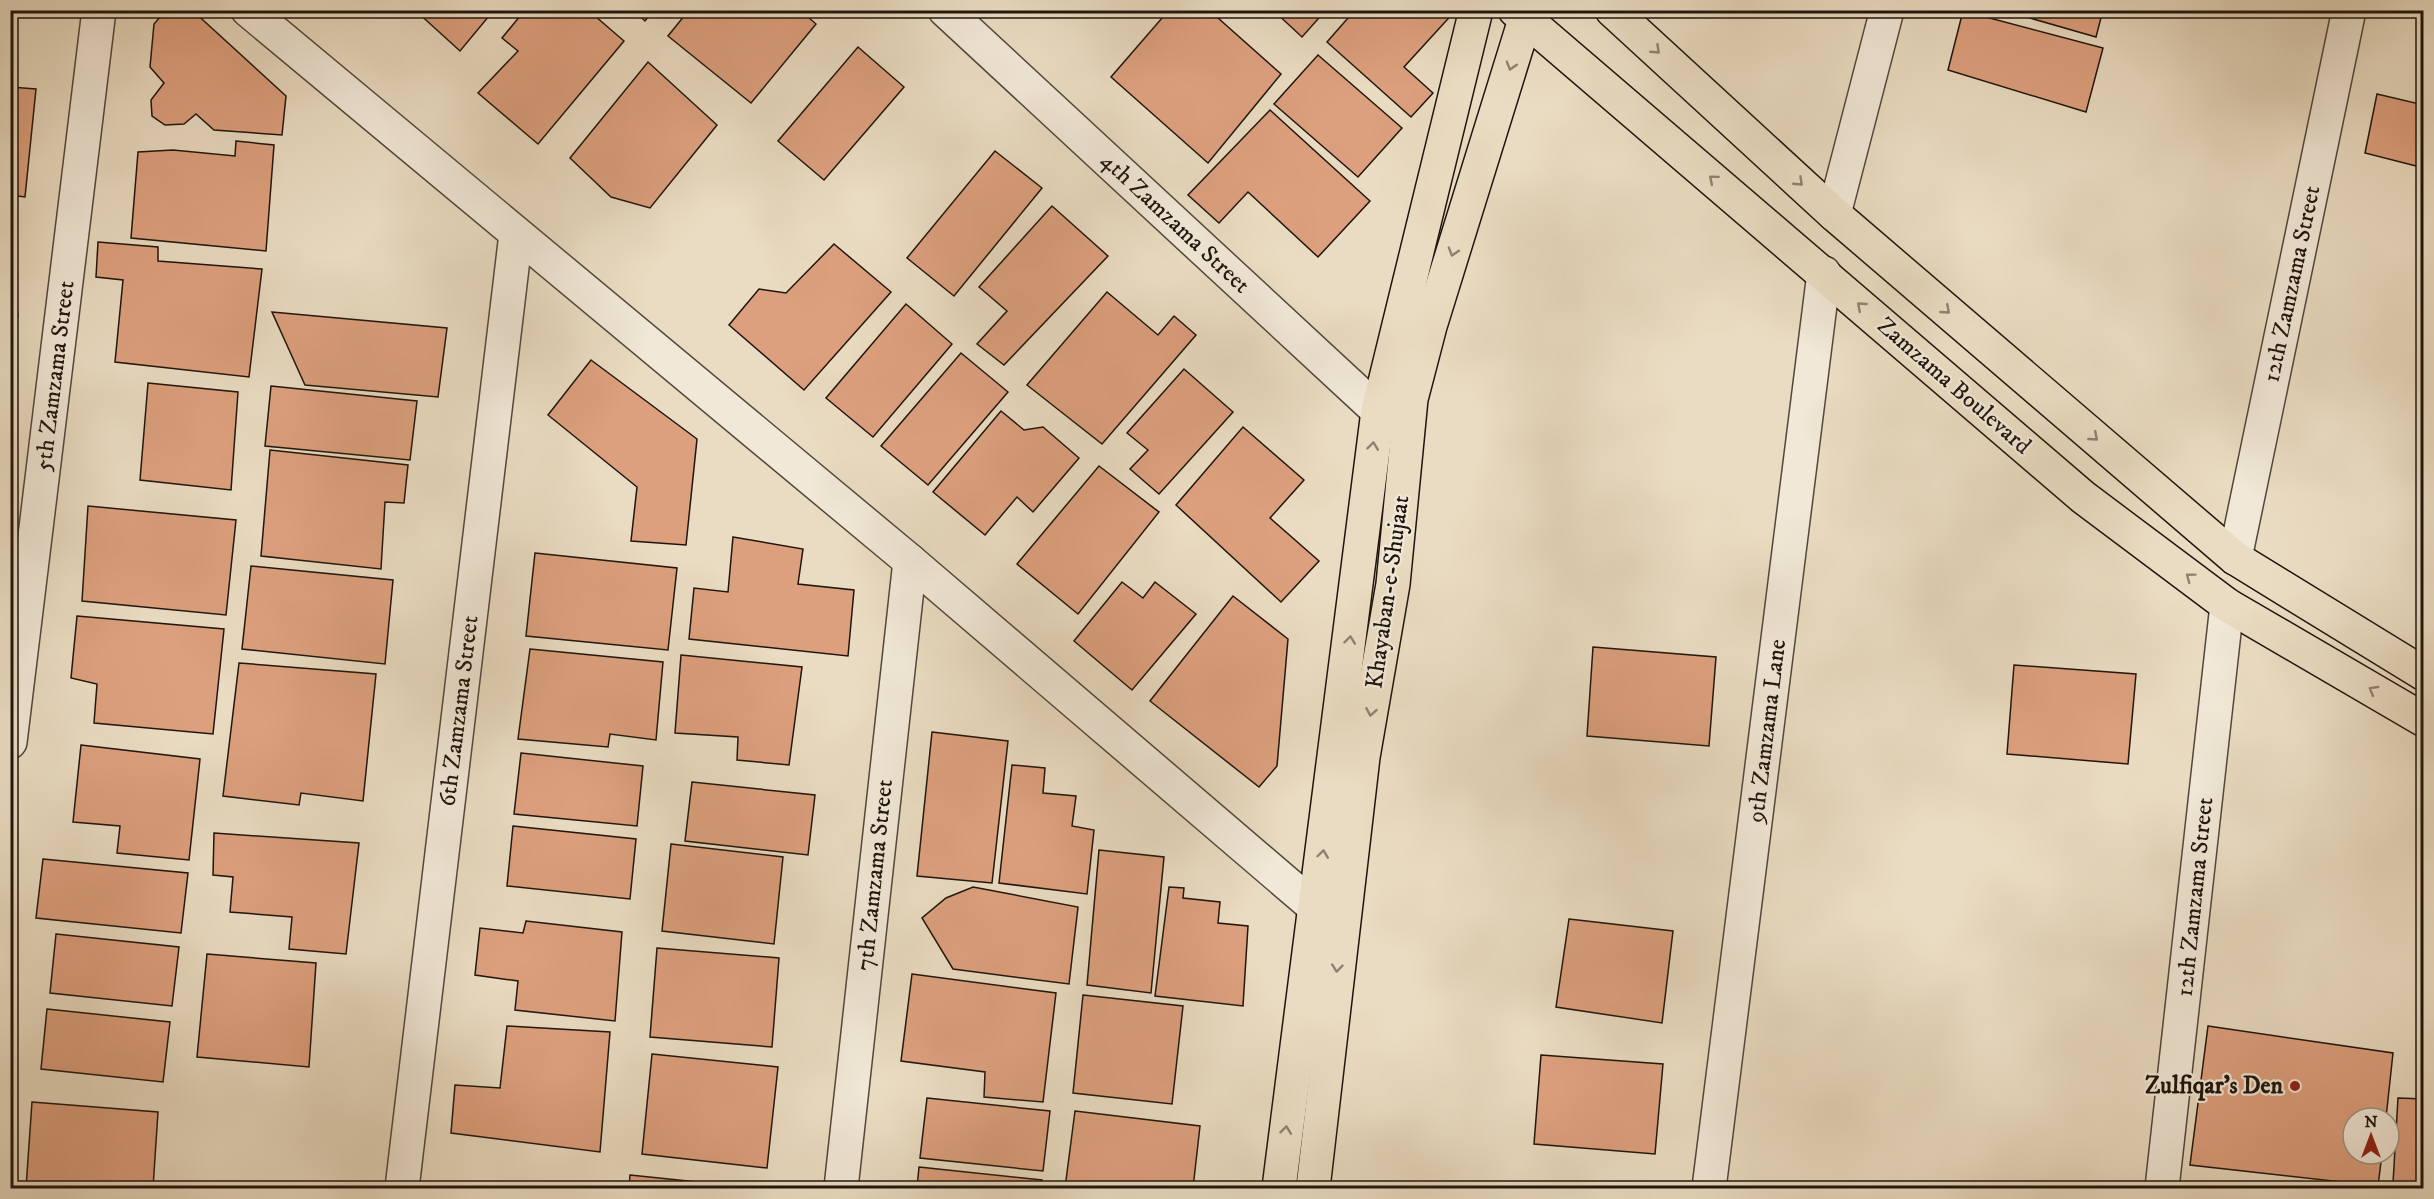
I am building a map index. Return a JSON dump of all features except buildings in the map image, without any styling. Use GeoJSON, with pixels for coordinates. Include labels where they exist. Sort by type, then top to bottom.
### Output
{"type":"FeatureCollection","features":[{"type":"Feature","properties":{"kind":"main road","name":"Khayaban-e-Shujaat"},"geometry":{"type":"LineString","coordinates":[[1279,1188],[1378,411],[1476,10]]}},
{"type":"Feature","properties":{"kind":"main road"},"geometry":{"type":"LineString","coordinates":[[1612,10],[1834,214],[2235,558],[2424,674]]}},
{"type":"Feature","properties":{"kind":"main road","name":"Khayaban-e-Shujaat"},"geometry":{"type":"LineString","coordinates":[[1313,1188],[1363,756],[1393,584],[1411,399],[1430,326],[1523,13]]}},
{"type":"Feature","properties":{"kind":"main road","name":"Zamzama Boulevard"},"geometry":{"type":"LineString","coordinates":[[1523,13],[2083,497],[2228,605],[2424,720]]}},
{"type":"Feature","properties":{"kind":"street","name":"5th Zamzama Street"},"geometry":{"type":"LineString","coordinates":[[10,742],[99,10]]}},
{"type":"Feature","properties":{"kind":"street"},"geometry":{"type":"LineString","coordinates":[[248,10],[910,561],[1316,907],[1341,931]]}},
{"type":"Feature","properties":{"kind":"street","name":"4th Zamzama Street"},"geometry":{"type":"LineString","coordinates":[[945,10],[1378,411],[1408,434]]}},
{"type":"Feature","properties":{"kind":"street"},"geometry":{"type":"LineString","coordinates":[[1834,214],[1887,10]]}},
{"type":"Feature","properties":{"kind":"street","name":"12th Zamzama Street"},"geometry":{"type":"LineString","coordinates":[[2235,558],[2349,10]]}},
{"type":"Feature","properties":{"kind":"street","name":"6th Zamzama Street"},"geometry":{"type":"LineString","coordinates":[[402,1188],[516,234]]}},
{"type":"Feature","properties":{"kind":"street","name":"9th Zamzama Lane"},"geometry":{"type":"LineString","coordinates":[[1709,1188],[1824,273]]}},
{"type":"Feature","properties":{"kind":"street","name":"7th Zamzama Street"},"geometry":{"type":"LineString","coordinates":[[841,1188],[910,561]]}},
{"type":"Feature","properties":{"kind":"street","name":"12th Zamzama Street"},"geometry":{"type":"LineString","coordinates":[[2162,1188],[2228,605]]}},
{"type":"Feature","properties":{"kind":"place","name":"Zulfiqar's Den"},"geometry":{"type":"Point","coordinates":[2295,1086]}}]}
